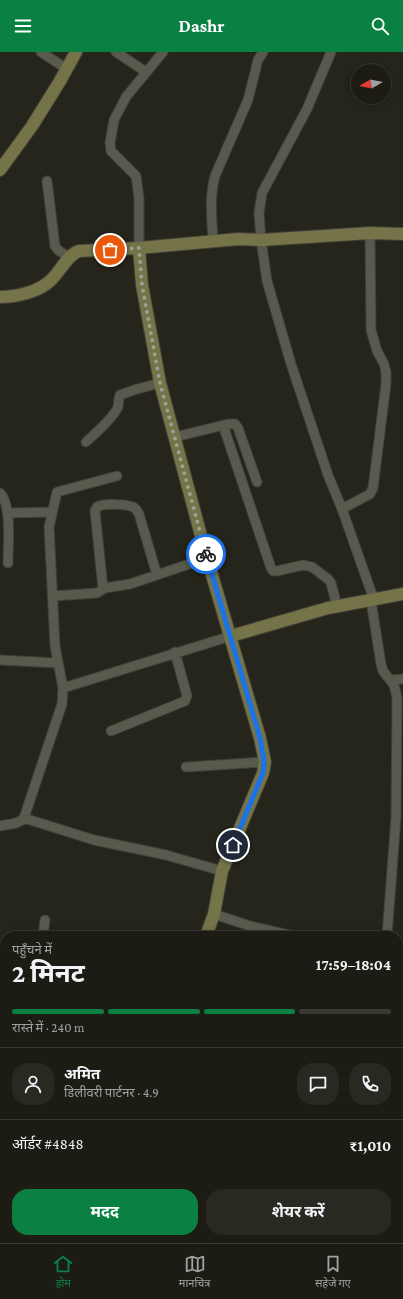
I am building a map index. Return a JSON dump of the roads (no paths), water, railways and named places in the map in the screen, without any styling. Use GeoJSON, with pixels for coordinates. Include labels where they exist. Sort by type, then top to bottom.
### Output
{"type":"FeatureCollection","features":[{"type":"Feature","properties":{"kind":"street"},"geometry":{"type":"LineString","coordinates":[[41,52],[67,69]]}},
{"type":"Feature","properties":{"kind":"street"},"geometry":{"type":"LineString","coordinates":[[0,170],[32,126],[76,52]]}},
{"type":"Feature","properties":{"kind":"street"},"geometry":{"type":"LineString","coordinates":[[116,52],[146,72]]}},
{"type":"Feature","properties":{"kind":"street"},"geometry":{"type":"LineString","coordinates":[[163,52],[126,97],[119,108],[114,120],[110,143],[111,151],[136,176],[139,198],[139,248],[142,285],[160,383],[207,558],[260,738],[264,762],[263,773],[222,871],[214,914],[208,931]]}},
{"type":"Feature","properties":{"kind":"street"},"geometry":{"type":"LineString","coordinates":[[213,241],[211,198],[212,187],[215,176],[248,100],[258,60],[263,52]]}},
{"type":"Feature","properties":{"kind":"street"},"geometry":{"type":"LineString","coordinates":[[331,52],[304,116],[262,193],[259,213],[267,281],[273,304],[325,468],[342,509],[372,600],[381,664],[383,672],[391,680],[396,690],[400,712],[396,817],[387,931]]}},
{"type":"Feature","properties":{"kind":"street"},"geometry":{"type":"LineString","coordinates":[[47,181],[55,246],[58,250],[70,258]]}},
{"type":"Feature","properties":{"kind":"street"},"geometry":{"type":"LineString","coordinates":[[342,509],[370,494],[373,488],[386,384],[384,364],[377,351],[371,330],[370,233]]}},
{"type":"Feature","properties":{"kind":"street"},"geometry":{"type":"LineString","coordinates":[[0,297],[19,294],[42,287],[50,281],[75,252],[79,251],[139,248],[213,241],[261,240],[370,233],[403,234]]}},
{"type":"Feature","properties":{"kind":"street"},"geometry":{"type":"LineString","coordinates":[[86,442],[101,428],[116,410],[120,395],[137,388],[160,383]]}},
{"type":"Feature","properties":{"kind":"street"},"geometry":{"type":"LineString","coordinates":[[175,437],[232,423],[235,424],[238,428],[257,482]]}},
{"type":"Feature","properties":{"kind":"street"},"geometry":{"type":"LineString","coordinates":[[223,425],[271,568],[273,571],[277,571],[303,565],[312,567],[331,583],[337,606]]}},
{"type":"Feature","properties":{"kind":"street"},"geometry":{"type":"LineString","coordinates":[[0,826],[22,821],[24,818],[62,704],[63,688],[55,646],[49,526],[57,492],[117,476]]}},
{"type":"Feature","properties":{"kind":"street"},"geometry":{"type":"LineString","coordinates":[[0,493],[5,500],[8,513],[8,563]]}},
{"type":"Feature","properties":{"kind":"street"},"geometry":{"type":"LineString","coordinates":[[103,589],[95,511],[100,505],[132,507],[136,509],[139,514],[158,575]]}},
{"type":"Feature","properties":{"kind":"street"},"geometry":{"type":"LineString","coordinates":[[8,513],[52,512]]}},
{"type":"Feature","properties":{"kind":"street"},"geometry":{"type":"LineString","coordinates":[[53,596],[95,594],[103,589],[130,584],[207,558]]}},
{"type":"Feature","properties":{"kind":"street"},"geometry":{"type":"LineString","coordinates":[[63,688],[175,652],[337,606],[403,594]]}},
{"type":"Feature","properties":{"kind":"street"},"geometry":{"type":"LineString","coordinates":[[111,731],[185,701],[186,696],[175,652]]}},
{"type":"Feature","properties":{"kind":"street"},"geometry":{"type":"LineString","coordinates":[[0,660],[58,663]]}},
{"type":"Feature","properties":{"kind":"street"},"geometry":{"type":"LineString","coordinates":[[391,680],[403,679]]}},
{"type":"Feature","properties":{"kind":"street"},"geometry":{"type":"LineString","coordinates":[[186,767],[264,762]]}},
{"type":"Feature","properties":{"kind":"street"},"geometry":{"type":"LineString","coordinates":[[24,818],[94,840],[166,855],[222,871]]}},
{"type":"Feature","properties":{"kind":"street"},"geometry":{"type":"LineString","coordinates":[[214,914],[250,926],[272,931]]}},
{"type":"Feature","properties":{"kind":"street"},"geometry":{"type":"LineString","coordinates":[[44,931],[45,920]]}}]}
